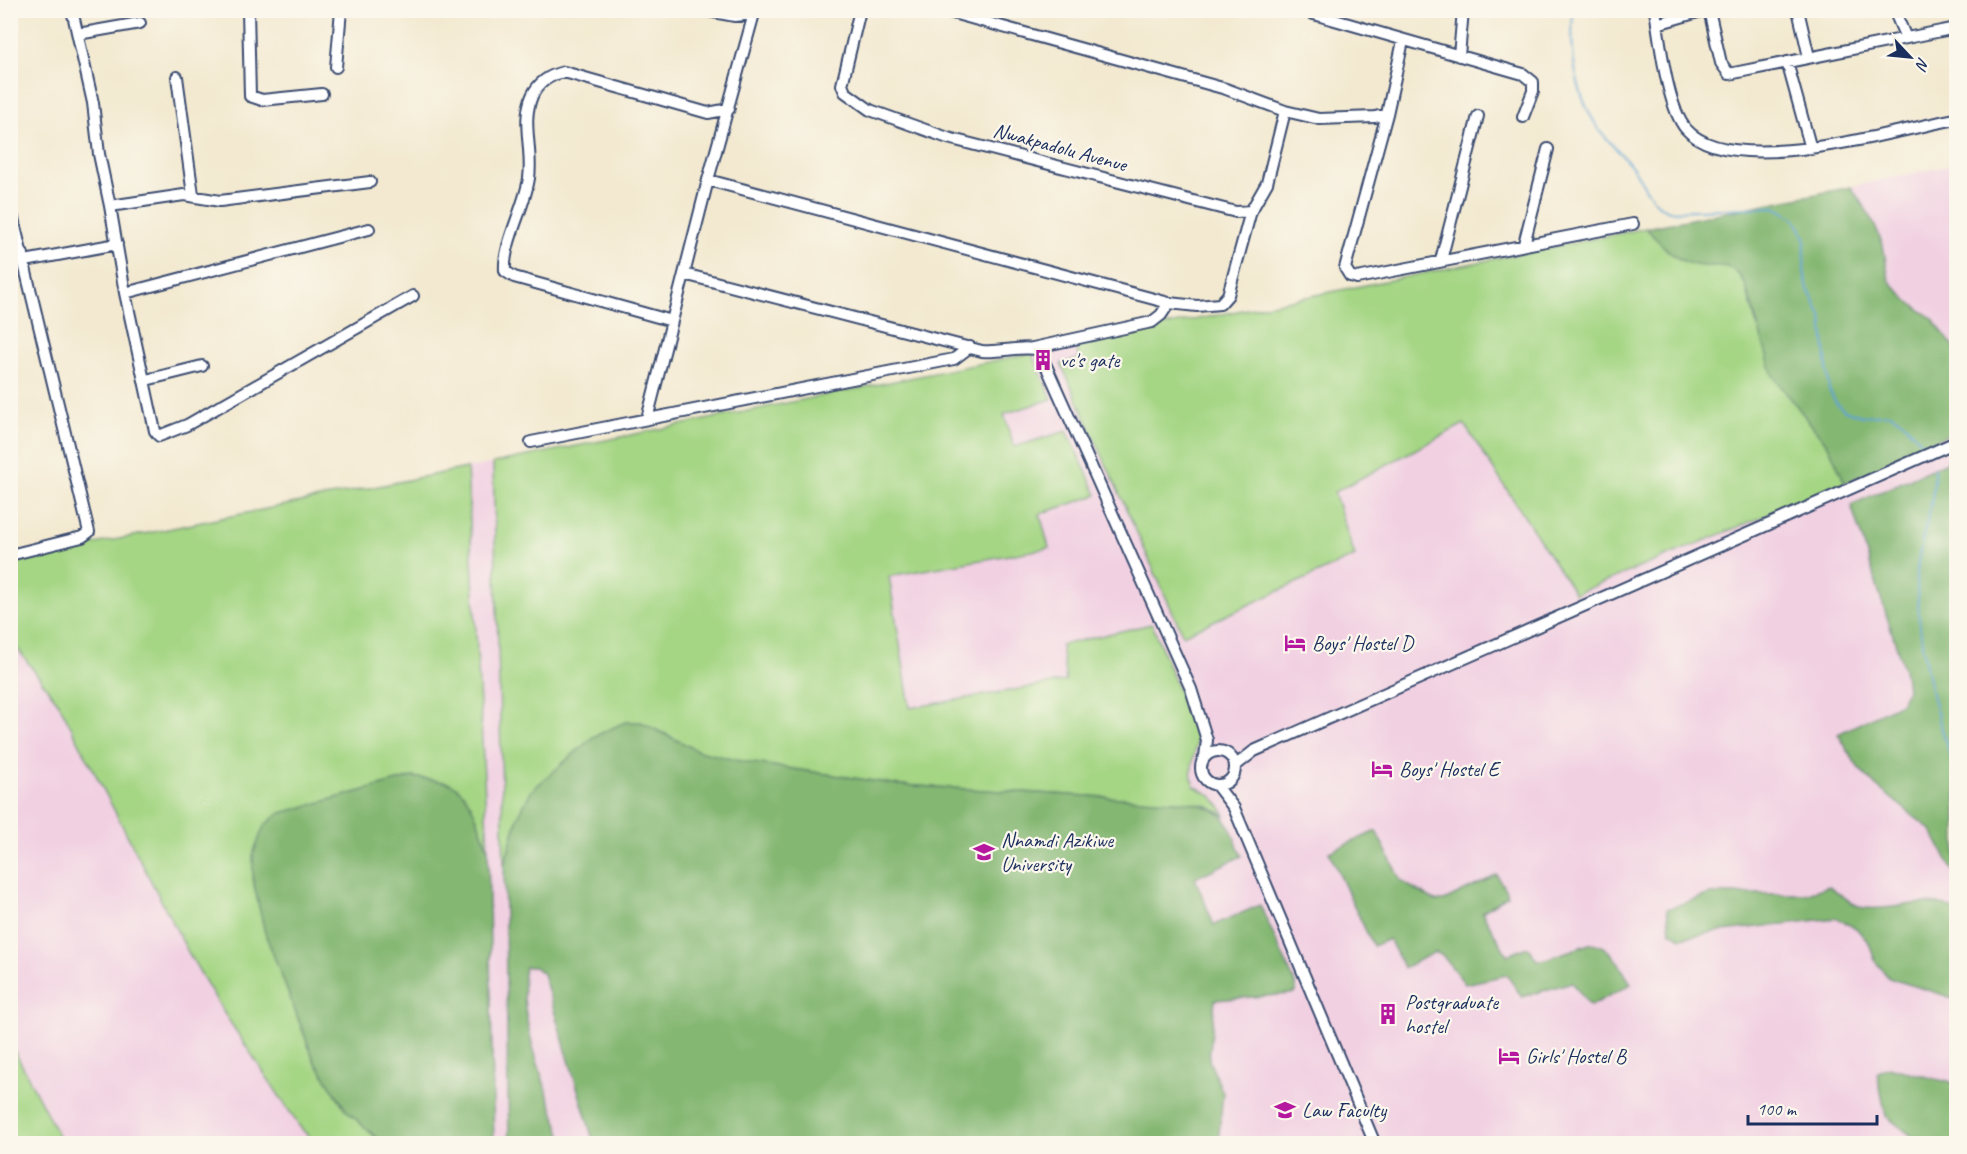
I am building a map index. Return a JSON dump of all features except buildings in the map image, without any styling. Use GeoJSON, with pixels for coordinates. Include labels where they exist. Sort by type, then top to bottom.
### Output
{"type":"FeatureCollection","features":[{"type":"Feature","properties":{"kind":"street"},"geometry":{"type":"LineString","coordinates":[[72,10],[93,104],[99,154],[125,293],[146,380],[155,431],[159,436],[165,436],[413,296]]}},
{"type":"Feature","properties":{"kind":"street"},"geometry":{"type":"LineString","coordinates":[[248,10],[250,96],[262,100],[322,94]]}},
{"type":"Feature","properties":{"kind":"street"},"geometry":{"type":"LineString","coordinates":[[336,67],[341,10]]}},
{"type":"Feature","properties":{"kind":"street"},"geometry":{"type":"LineString","coordinates":[[647,418],[708,180],[755,12],[735,16],[703,10]]}},
{"type":"Feature","properties":{"kind":"street","name":"Nwakpadolu Avenue"},"geometry":{"type":"LineString","coordinates":[[860,10],[842,86],[845,93],[870,110],[948,138],[1236,213],[1251,211]]}},
{"type":"Feature","properties":{"kind":"street"},"geometry":{"type":"LineString","coordinates":[[942,10],[1226,88],[1285,111],[1319,119],[1375,117],[1387,114]]}},
{"type":"Feature","properties":{"kind":"street"},"geometry":{"type":"LineString","coordinates":[[1300,10],[1529,77],[1533,82],[1533,91],[1523,117]]}},
{"type":"Feature","properties":{"kind":"street"},"geometry":{"type":"LineString","coordinates":[[1459,56],[1463,10]]}},
{"type":"Feature","properties":{"kind":"street"},"geometry":{"type":"LineString","coordinates":[[1655,10],[1670,91],[1685,128],[1698,140],[1722,149],[1780,153],[1811,149],[1956,119]]}},
{"type":"Feature","properties":{"kind":"street"},"geometry":{"type":"LineString","coordinates":[[1657,24],[1707,10],[1721,63],[1729,74],[1956,28]]}},
{"type":"Feature","properties":{"kind":"street"},"geometry":{"type":"LineString","coordinates":[[1798,10],[1809,57]]}},
{"type":"Feature","properties":{"kind":"street"},"geometry":{"type":"LineString","coordinates":[[1894,10],[1906,38]]}},
{"type":"Feature","properties":{"kind":"street"},"geometry":{"type":"LineString","coordinates":[[78,34],[140,23]]}},
{"type":"Feature","properties":{"kind":"street"},"geometry":{"type":"LineString","coordinates":[[1403,41],[1387,114],[1345,268],[1350,276],[1357,278],[1633,224]]}},
{"type":"Feature","properties":{"kind":"street"},"geometry":{"type":"LineString","coordinates":[[1787,62],[1811,149]]}},
{"type":"Feature","properties":{"kind":"street"},"geometry":{"type":"LineString","coordinates":[[672,321],[514,277],[505,271],[507,252],[529,178],[528,109],[541,83],[553,74],[564,72],[708,113],[729,109]]}},
{"type":"Feature","properties":{"kind":"street"},"geometry":{"type":"LineString","coordinates":[[177,77],[194,195]]}},
{"type":"Feature","properties":{"kind":"street"},"geometry":{"type":"LineString","coordinates":[[708,180],[1169,303],[1197,306],[1220,304],[1228,295],[1251,211],[1267,183],[1285,111]]}},
{"type":"Feature","properties":{"kind":"street"},"geometry":{"type":"LineString","coordinates":[[1441,260],[1478,116]]}},
{"type":"Feature","properties":{"kind":"street"},"geometry":{"type":"LineString","coordinates":[[1524,244],[1548,150]]}},
{"type":"Feature","properties":{"kind":"street"},"geometry":{"type":"LineString","coordinates":[[110,206],[194,195],[220,201],[370,182]]}},
{"type":"Feature","properties":{"kind":"street"},"geometry":{"type":"LineString","coordinates":[[10,206],[89,532],[82,537],[10,555]]}},
{"type":"Feature","properties":{"kind":"street"},"geometry":{"type":"LineString","coordinates":[[125,293],[369,229]]}},
{"type":"Feature","properties":{"kind":"street"},"geometry":{"type":"LineString","coordinates":[[10,256],[24,257],[117,244]]}},
{"type":"Feature","properties":{"kind":"street"},"geometry":{"type":"LineString","coordinates":[[684,274],[999,353],[1033,348],[1152,322],[1161,315],[1169,303]]}},
{"type":"Feature","properties":{"kind":"street"},"geometry":{"type":"LineString","coordinates":[[531,442],[954,359],[970,347]]}},
{"type":"Feature","properties":{"kind":"street"},"geometry":{"type":"LineString","coordinates":[[1033,348],[1042,354],[1191,690],[1207,740],[1202,764],[1204,778],[1217,786],[1234,808],[1375,1143]]}},
{"type":"Feature","properties":{"kind":"street"},"geometry":{"type":"LineString","coordinates":[[146,380],[202,366]]}},
{"type":"Feature","properties":{"kind":"street"},"geometry":{"type":"LineString","coordinates":[[1234,808],[1231,780],[1235,766],[1254,751],[1956,442]]}},
{"type":"Feature","properties":{"kind":"street"},"geometry":{"type":"LineString","coordinates":[[1207,740],[1223,752],[1235,766]]}},
{"type":"Feature","properties":{"kind":"street"},"geometry":{"type":"LineString","coordinates":[[1205,757],[1223,752],[1254,751]]}},
{"type":"Feature","properties":{"kind":"street"},"geometry":{"type":"LineString","coordinates":[[1217,786],[1231,780]]}},
{"type":"Feature","properties":{"kind":"shaded area","name":"Nnamdi Azikiwe University"},"geometry":{"type":"Polygon","coordinates":[[[1956,164],[1956,1143],[11,1144],[11,561],[1775,203],[1956,164]]]}},
{"type":"Feature","properties":{"kind":"green space"},"geometry":{"type":"Polygon","coordinates":[[[1851,187],[1871,217],[1883,245],[1889,280],[1908,301],[1933,319],[1956,350],[1956,431],[1845,483],[1829,447],[1773,376],[1745,283],[1739,275],[1727,267],[1700,266],[1678,258],[1646,228],[1851,187]]]}},
{"type":"Feature","properties":{"kind":"green space"},"geometry":{"type":"Polygon","coordinates":[[[1646,228],[1669,252],[1680,259],[1692,264],[1728,266],[1738,272],[1745,283],[1756,323],[1803,413],[1829,447],[1845,483],[1575,594],[1464,424],[1334,492],[1355,556],[1183,635],[1061,364],[1079,359],[1075,344],[1646,228]]]}},
{"type":"Feature","properties":{"kind":"green space"},"geometry":{"type":"Polygon","coordinates":[[[1032,353],[1052,399],[1004,414],[1014,447],[1067,431],[1097,495],[1040,514],[1049,548],[889,576],[910,708],[1066,681],[1061,645],[1152,624],[1197,736],[1192,767],[1194,786],[1213,798],[1225,816],[1209,806],[1189,802],[900,785],[740,761],[698,751],[664,733],[518,817],[504,866],[493,463],[1032,353]]]}},
{"type":"Feature","properties":{"kind":"green space"},"geometry":{"type":"Polygon","coordinates":[[[1956,458],[1956,877],[1931,830],[1876,786],[1857,766],[1838,734],[1901,703],[1907,690],[1905,673],[1851,505],[1956,458]]]}},
{"type":"Feature","properties":{"kind":"green space"},"geometry":{"type":"Polygon","coordinates":[[[467,468],[488,850],[477,818],[412,777],[278,814],[253,880],[265,932],[314,1060],[346,1110],[382,1143],[315,1143],[300,1127],[224,1013],[188,952],[59,704],[11,640],[11,561],[467,468]]]}},
{"type":"Feature","properties":{"kind":"green space"},"geometry":{"type":"Polygon","coordinates":[[[625,722],[641,722],[698,751],[740,761],[900,785],[1189,802],[1212,809],[1225,819],[1242,856],[1195,878],[1214,925],[1260,905],[1296,985],[1296,992],[1291,994],[1215,1000],[1209,1060],[1223,1093],[1218,1143],[594,1143],[543,974],[535,967],[525,967],[523,987],[529,1032],[564,1143],[509,1143],[504,866],[518,817],[531,791],[593,737],[625,722]]]}},
{"type":"Feature","properties":{"kind":"green space"},"geometry":{"type":"Polygon","coordinates":[[[412,777],[449,783],[457,787],[464,794],[474,812],[488,850],[494,1143],[382,1143],[346,1110],[314,1060],[265,933],[253,880],[253,854],[264,826],[278,814],[412,777]]]}},
{"type":"Feature","properties":{"kind":"green space"},"geometry":{"type":"Polygon","coordinates":[[[1376,831],[1401,881],[1435,901],[1444,901],[1497,875],[1508,895],[1482,912],[1507,955],[1528,947],[1537,960],[1543,960],[1592,943],[1605,948],[1610,953],[1631,984],[1590,1006],[1572,982],[1522,997],[1507,975],[1465,984],[1443,956],[1435,952],[1404,968],[1389,939],[1373,946],[1329,852],[1376,831]]]}},
{"type":"Feature","properties":{"kind":"green space"},"geometry":{"type":"Polygon","coordinates":[[[1829,886],[1851,902],[1865,908],[1877,909],[1924,903],[1946,906],[1956,911],[1956,999],[1889,978],[1875,961],[1869,943],[1856,928],[1836,918],[1681,938],[1670,931],[1667,909],[1710,894],[1805,894],[1829,886]]]}},
{"type":"Feature","properties":{"kind":"green space"},"geometry":{"type":"Polygon","coordinates":[[[11,1044],[62,1143],[11,1143],[11,1044]]]}},
{"type":"Feature","properties":{"kind":"green space"},"geometry":{"type":"Polygon","coordinates":[[[1888,1067],[1956,1084],[1956,1143],[1915,1143],[1913,1137],[1886,1116],[1877,1073],[1888,1067]]]}},
{"type":"Feature","properties":{"kind":"waterway"},"geometry":{"type":"LineString","coordinates":[[1573,10],[1572,41],[1579,88],[1584,102],[1599,129],[1631,165],[1654,200],[1670,211],[1775,207],[1794,218],[1805,237],[1804,271],[1808,289],[1822,318],[1829,390],[1836,403],[1844,410],[1862,416],[1890,414],[1901,420],[1925,446]]}},
{"type":"Feature","properties":{"kind":"waterway"},"geometry":{"type":"LineString","coordinates":[[1934,468],[1930,510],[1918,561],[1918,600],[1928,675],[1940,724],[1956,771]]}},
{"type":"Feature","properties":{"kind":"place","name":"vc's gate"},"geometry":{"type":"Point","coordinates":[1043,360]}},
{"type":"Feature","properties":{"kind":"place","name":"Boys' Hostel D"},"geometry":{"type":"Point","coordinates":[1295,643]}},
{"type":"Feature","properties":{"kind":"place","name":"Boys' Hostel E"},"geometry":{"type":"Point","coordinates":[1382,769]}},
{"type":"Feature","properties":{"kind":"place","name":"Nnamdi Azikiwe University"},"geometry":{"type":"Point","coordinates":[984,852]}},
{"type":"Feature","properties":{"kind":"place","name":"Postgraduate hostel"},"geometry":{"type":"Point","coordinates":[1388,1014]}},
{"type":"Feature","properties":{"kind":"place","name":"Girls' Hostel B"},"geometry":{"type":"Point","coordinates":[1509,1056]}},
{"type":"Feature","properties":{"kind":"place","name":"Law Faculty"},"geometry":{"type":"Point","coordinates":[1285,1110]}}]}
